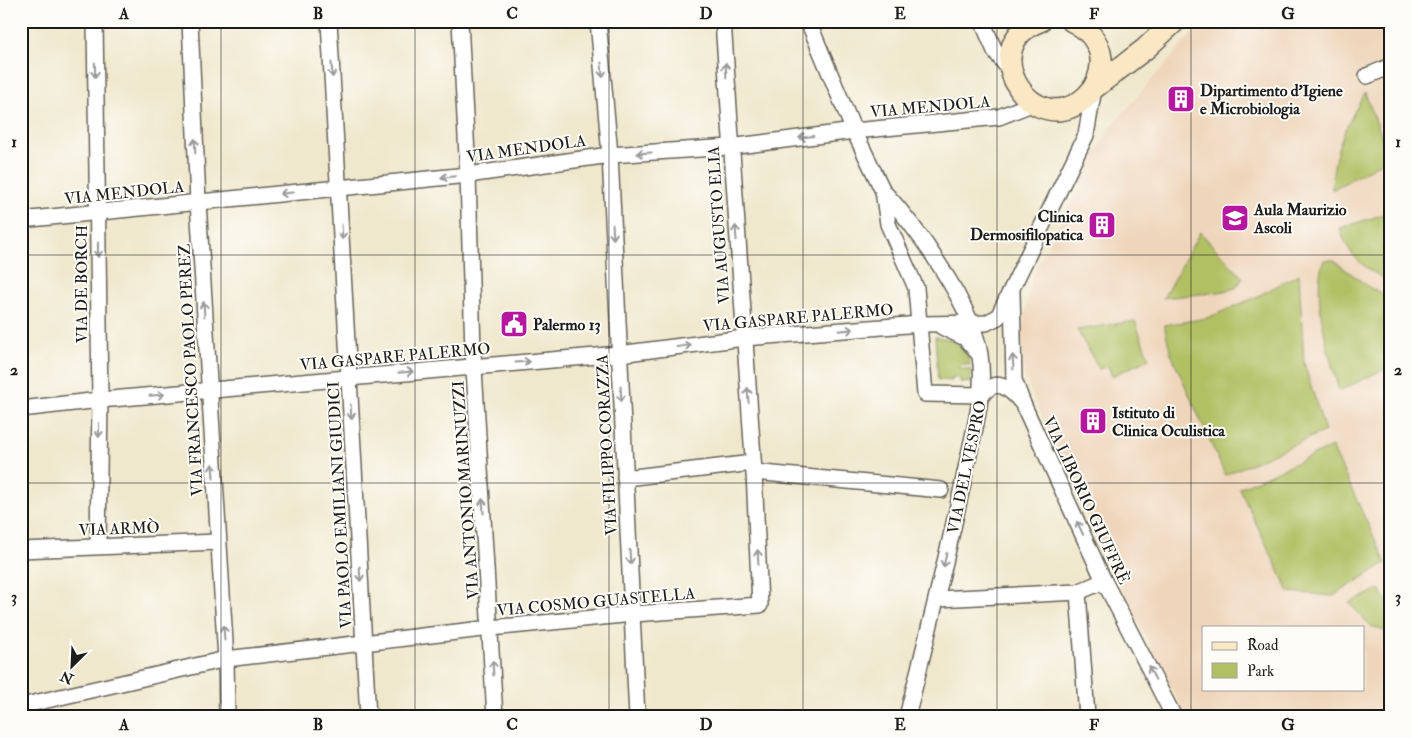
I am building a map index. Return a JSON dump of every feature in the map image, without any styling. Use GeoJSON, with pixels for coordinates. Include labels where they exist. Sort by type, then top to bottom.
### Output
{"type":"FeatureCollection","features":[{"type":"Feature","properties":{"kind":"street","name":"VIA DE BORCH"},"geometry":{"type":"LineString","coordinates":[[95,21],[100,400],[98,546]]}},
{"type":"Feature","properties":{"kind":"street","name":"VIA FRANCESCO PAOLO PEREZ"},"geometry":{"type":"LineString","coordinates":[[190,21],[208,390],[226,659],[227,717]]}},
{"type":"Feature","properties":{"kind":"street","name":"VIA PAOLO EMILIANI GIUDICI"},"geometry":{"type":"LineString","coordinates":[[329,21],[340,187],[368,717]]}},
{"type":"Feature","properties":{"kind":"street","name":"VIA ANTONIO MARINUZZI"},"geometry":{"type":"LineString","coordinates":[[460,21],[468,175],[474,366],[495,717]]}},
{"type":"Feature","properties":{"kind":"street","name":"VIA FILIPPO CORAZZA"},"geometry":{"type":"LineString","coordinates":[[598,21],[610,155],[637,717]]}},
{"type":"Feature","properties":{"kind":"street","name":"VIA AUGUSTO ELIA"},"geometry":{"type":"LineString","coordinates":[[723,21],[730,148],[754,467],[760,606]]}},
{"type":"Feature","properties":{"kind":"street"},"geometry":{"type":"LineString","coordinates":[[808,21],[854,130],[883,191],[888,224],[916,288],[927,324],[926,394],[982,395],[988,387],[996,385],[1005,387],[1013,392],[1023,404]]}},
{"type":"Feature","properties":{"kind":"street"},"geometry":{"type":"LineString","coordinates":[[982,21],[995,51],[1011,72],[1017,87],[1034,103],[1050,108],[1067,108],[1082,100],[1094,88],[1145,49],[1175,21]]}},
{"type":"Feature","properties":{"kind":"street"},"geometry":{"type":"LineString","coordinates":[[1011,72],[1011,52],[1020,35],[1034,22]]}},
{"type":"Feature","properties":{"kind":"street"},"geometry":{"type":"LineString","coordinates":[[1080,27],[1116,49],[1145,49]]}},
{"type":"Feature","properties":{"kind":"street"},"geometry":{"type":"LineString","coordinates":[[973,324],[986,323],[998,317],[1086,135],[1094,88],[1100,74],[1101,59],[1097,45],[1080,27]]}},
{"type":"Feature","properties":{"kind":"street"},"geometry":{"type":"LineString","coordinates":[[1367,76],[1391,66]]}},
{"type":"Feature","properties":{"kind":"street","name":"VIA MENDOLA"},"geometry":{"type":"LineString","coordinates":[[21,220],[468,175],[610,155],[730,148],[854,130],[999,117],[1034,103]]}},
{"type":"Feature","properties":{"kind":"street","name":"VIA DEL VESPRO"},"geometry":{"type":"LineString","coordinates":[[883,191],[908,218],[973,324],[980,355],[982,395],[937,599],[907,717]]}},
{"type":"Feature","properties":{"kind":"street","name":"VIA LIBORIO GIUFFRÈ"},"geometry":{"type":"LineString","coordinates":[[1012,287],[1014,380],[1023,404],[1104,581],[1174,717]]}},
{"type":"Feature","properties":{"kind":"street"},"geometry":{"type":"LineString","coordinates":[[927,324],[965,338],[980,355]]}},
{"type":"Feature","properties":{"kind":"street","name":"VIA GASPARE PALERMO"},"geometry":{"type":"LineString","coordinates":[[21,409],[208,390],[619,354],[744,338],[927,324],[973,324]]}},
{"type":"Feature","properties":{"kind":"street"},"geometry":{"type":"LineString","coordinates":[[625,478],[754,467],[940,490]]}},
{"type":"Feature","properties":{"kind":"street","name":"VIA ARMÒ"},"geometry":{"type":"LineString","coordinates":[[21,550],[218,542]]}},
{"type":"Feature","properties":{"kind":"street"},"geometry":{"type":"LineString","coordinates":[[937,599],[1078,592],[1104,581]]}},
{"type":"Feature","properties":{"kind":"street"},"geometry":{"type":"LineString","coordinates":[[1078,592],[1087,717]]}},
{"type":"Feature","properties":{"kind":"street","name":"VIA COSMO GUASTELLA"},"geometry":{"type":"LineString","coordinates":[[21,706],[226,659],[491,628],[633,614],[760,606]]}},
{"type":"Feature","properties":{"kind":"shaded area"},"geometry":{"type":"Polygon","coordinates":[[[1203,21],[1391,21],[1391,717],[1186,717],[1126,598],[1024,376],[1021,335],[1032,276],[1109,129],[1203,21]]]}},
{"type":"Feature","properties":{"kind":"green space"},"geometry":{"type":"Polygon","coordinates":[[[1365,93],[1390,158],[1332,190],[1335,162],[1341,139],[1365,93]]]}},
{"type":"Feature","properties":{"kind":"green space"},"geometry":{"type":"Polygon","coordinates":[[[1391,212],[1391,282],[1373,272],[1359,261],[1348,247],[1340,228],[1391,212]]]}},
{"type":"Feature","properties":{"kind":"green space"},"geometry":{"type":"Polygon","coordinates":[[[1200,232],[1243,278],[1236,288],[1219,292],[1163,298],[1200,232]]]}},
{"type":"Feature","properties":{"kind":"green space"},"geometry":{"type":"Polygon","coordinates":[[[1324,260],[1333,260],[1370,288],[1391,297],[1391,366],[1339,391],[1320,307],[1320,274],[1324,260]]]}},
{"type":"Feature","properties":{"kind":"green space"},"geometry":{"type":"Polygon","coordinates":[[[1299,274],[1304,363],[1325,431],[1225,475],[1171,354],[1164,325],[1207,318],[1254,298],[1299,274]]]}},
{"type":"Feature","properties":{"kind":"green space"},"geometry":{"type":"Polygon","coordinates":[[[1135,321],[1149,359],[1112,376],[1108,366],[1099,369],[1077,330],[1135,321]]]}},
{"type":"Feature","properties":{"kind":"green space"},"geometry":{"type":"Polygon","coordinates":[[[935,337],[953,341],[963,348],[970,365],[961,364],[960,368],[970,369],[971,383],[960,382],[960,378],[952,377],[952,381],[938,380],[935,337]]]}},
{"type":"Feature","properties":{"kind":"green space"},"geometry":{"type":"Polygon","coordinates":[[[1332,447],[1386,563],[1333,596],[1289,592],[1239,488],[1332,447]]]}},
{"type":"Feature","properties":{"kind":"green space"},"geometry":{"type":"Polygon","coordinates":[[[1380,589],[1391,609],[1391,633],[1372,627],[1349,603],[1380,589]]]}},
{"type":"Feature","properties":{"kind":"place","name":"Dipartimento d'Igiene e Microbiologia"},"geometry":{"type":"Point","coordinates":[1181,99]}},
{"type":"Feature","properties":{"kind":"place","name":"Aula Maurizio Ascoli"},"geometry":{"type":"Point","coordinates":[1235,218]}},
{"type":"Feature","properties":{"kind":"place","name":"Clinica Dermosifilopatica"},"geometry":{"type":"Point","coordinates":[1102,225]}},
{"type":"Feature","properties":{"kind":"place","name":"Palermo 13"},"geometry":{"type":"Point","coordinates":[514,324]}},
{"type":"Feature","properties":{"kind":"place","name":"Istituto di Clinica Oculistica"},"geometry":{"type":"Point","coordinates":[1093,421]}}]}
